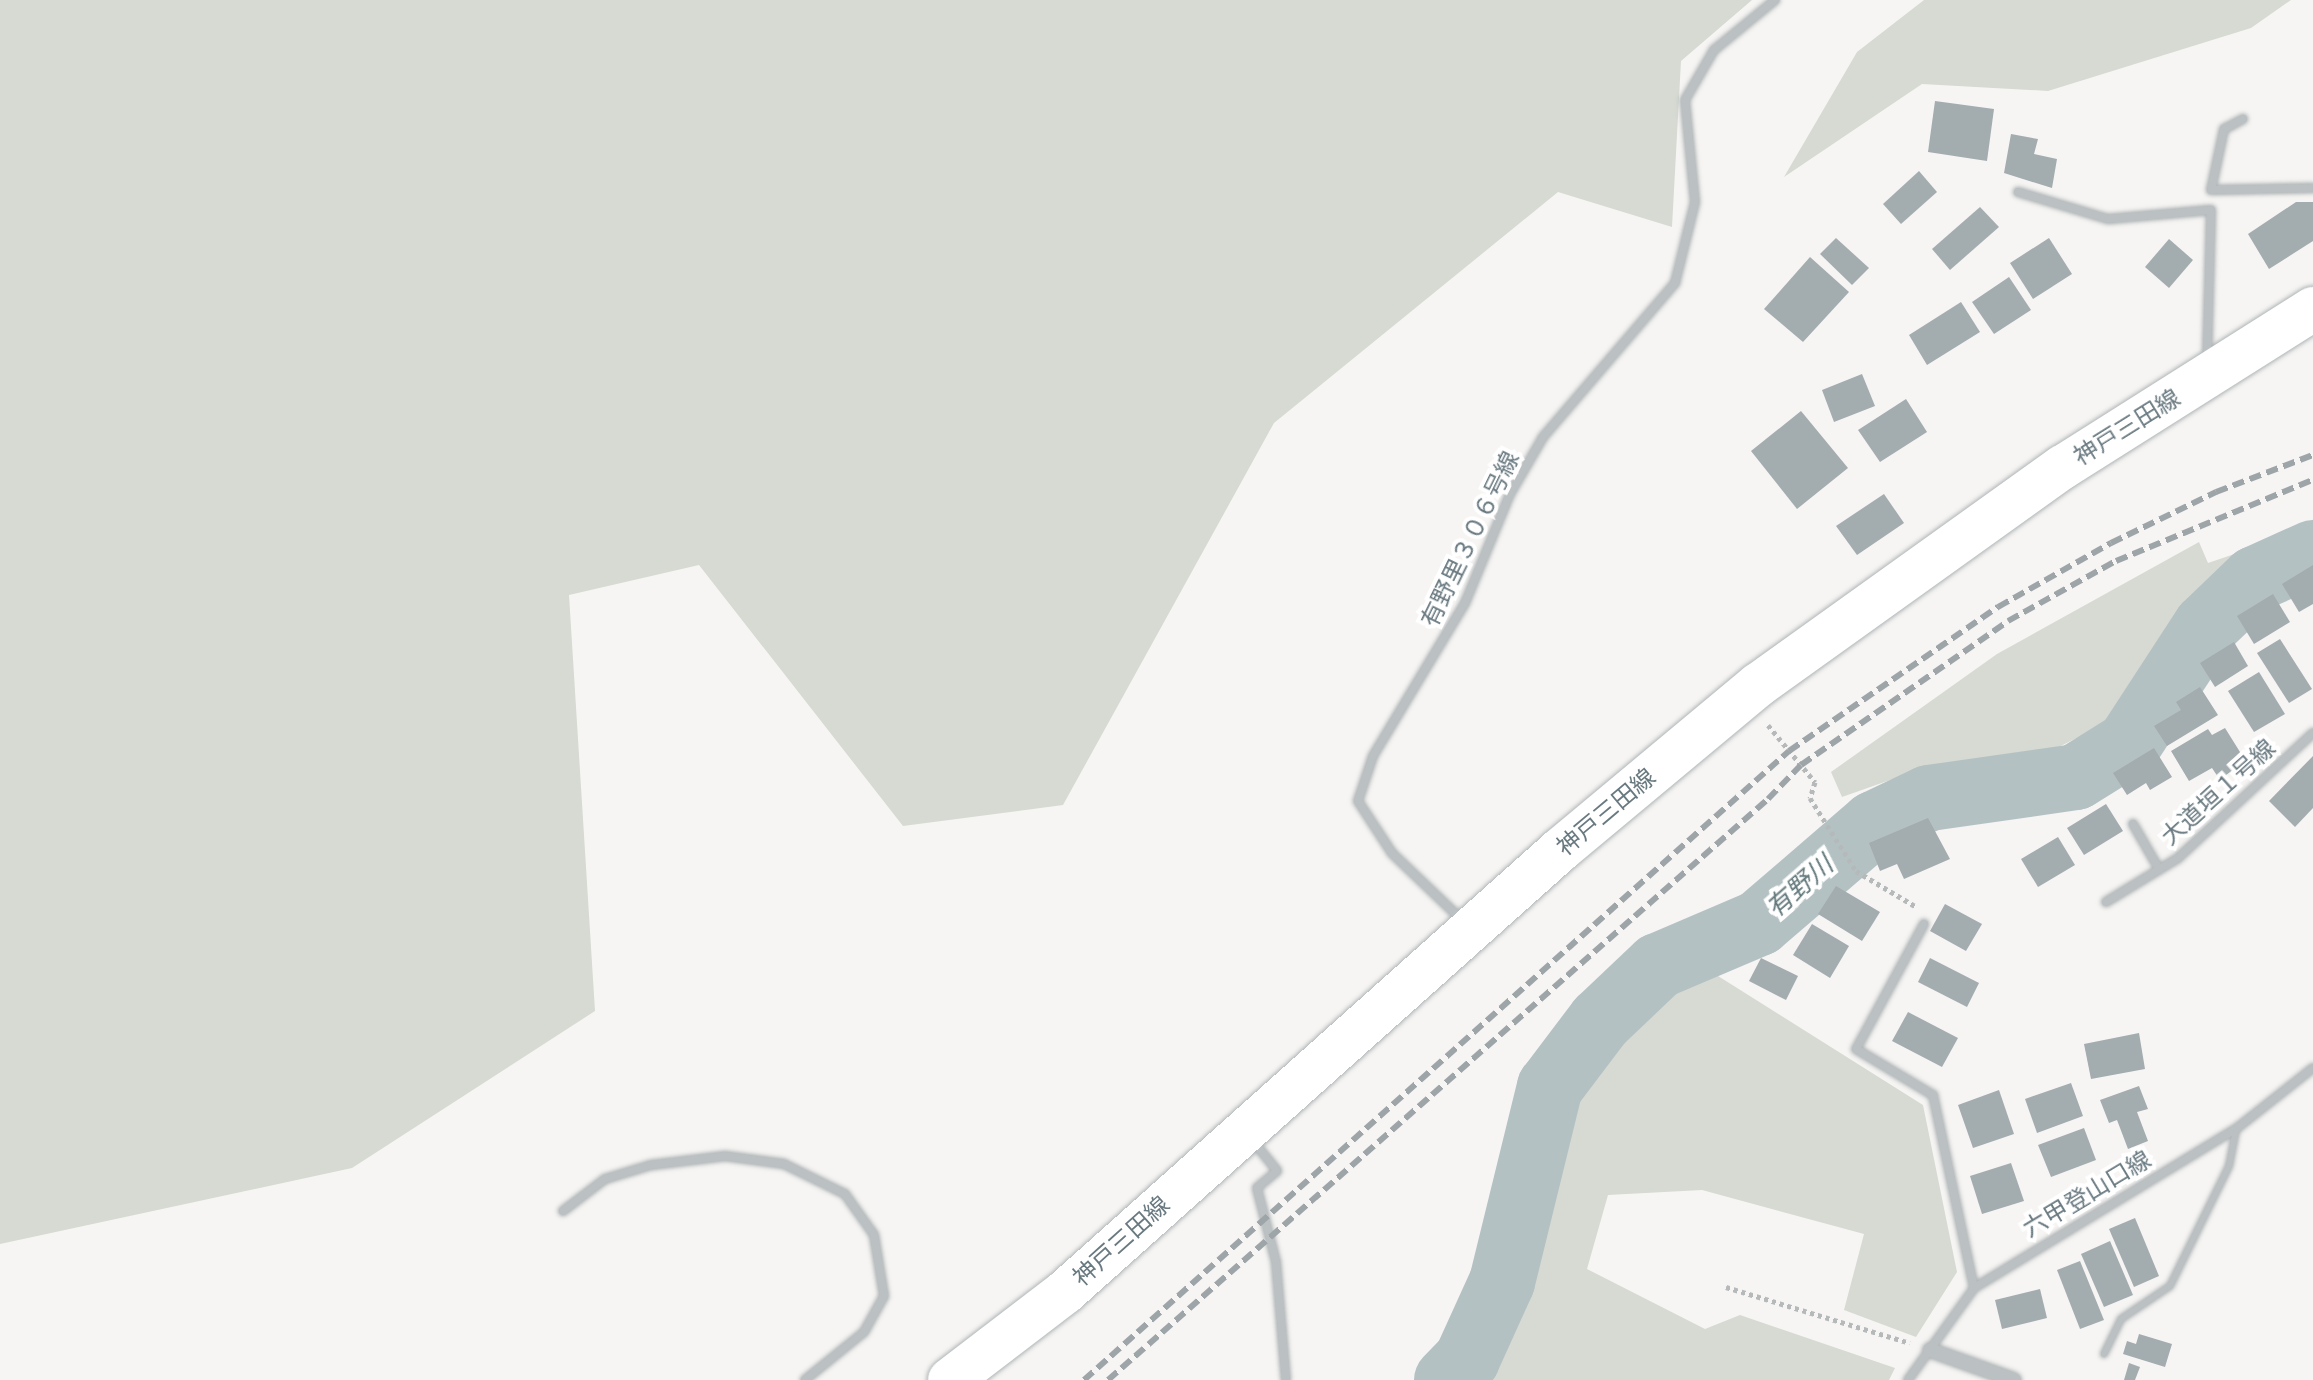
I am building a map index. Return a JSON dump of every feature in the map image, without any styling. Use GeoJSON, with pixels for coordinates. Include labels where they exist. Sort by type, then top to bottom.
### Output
{"type":"FeatureCollection","features":[{"type":"Feature","properties":{"kind":"main road","name":"神戸三田線"},"geometry":{"type":"LineString","coordinates":[[950,1380],[1065,1292],[1471,929],[1743,698],[1899,579],[2313,309]]}},
{"type":"Feature","properties":{"kind":"street","name":"有野里３０６号線"},"geometry":{"type":"LineString","coordinates":[[1471,929],[1392,853],[1358,801],[1368,771],[1465,603],[1510,494],[1543,437],[1675,283],[1695,202],[1685,100],[1714,50],[1775,0]]}},
{"type":"Feature","properties":{"kind":"street"},"geometry":{"type":"LineString","coordinates":[[2207,376],[2211,190],[2224,129],[2243,119]]}},
{"type":"Feature","properties":{"kind":"street"},"geometry":{"type":"LineString","coordinates":[[2211,190],[2313,188]]}},
{"type":"Feature","properties":{"kind":"street"},"geometry":{"type":"LineString","coordinates":[[2018,192],[2108,219],[2211,210]]}},
{"type":"Feature","properties":{"kind":"street","name":"大道垣１号線"},"geometry":{"type":"LineString","coordinates":[[2106,902],[2178,858],[2313,733]]}},
{"type":"Feature","properties":{"kind":"street"},"geometry":{"type":"LineString","coordinates":[[2133,824],[2159,869]]}},
{"type":"Feature","properties":{"kind":"street"},"geometry":{"type":"LineString","coordinates":[[1924,924],[1856,1049],[1933,1095],[1974,1288]]}},
{"type":"Feature","properties":{"kind":"street","name":"六甲登山口線"},"geometry":{"type":"LineString","coordinates":[[1908,1380],[1974,1288],[2236,1129],[2313,1068]]}},
{"type":"Feature","properties":{"kind":"street"},"geometry":{"type":"LineString","coordinates":[[1244,1131],[1277,1171],[1257,1188],[1276,1262],[1286,1380]]}},
{"type":"Feature","properties":{"kind":"street"},"geometry":{"type":"LineString","coordinates":[[563,1211],[605,1179],[651,1165],[725,1156],[784,1164],[845,1194],[874,1235],[884,1296],[864,1332],[805,1380]]}},
{"type":"Feature","properties":{"kind":"street"},"geometry":{"type":"LineString","coordinates":[[1930,1350],[2014,1380]]}},
{"type":"Feature","properties":{"kind":"lane"},"geometry":{"type":"LineString","coordinates":[[2104,1354],[2121,1319],[2170,1286],[2229,1166],[2236,1129]]}},
{"type":"Feature","properties":{"kind":"path"},"geometry":{"type":"LineString","coordinates":[[1743,698],[1815,782],[1810,798],[1856,871],[1913,900],[1924,924]]}},
{"type":"Feature","properties":{"kind":"path"},"geometry":{"type":"LineString","coordinates":[[1726,1287],[1930,1350]]}},
{"type":"Feature","properties":{"kind":"shaded area"},"geometry":{"type":"Polygon","coordinates":[[[0,0],[1752,0],[1681,61],[1672,227],[1558,192],[1274,423],[1063,805],[903,826],[699,565],[569,595],[595,1011],[352,1168],[0,1244],[0,0]]]}},
{"type":"Feature","properties":{"kind":"shaded area"},"geometry":{"type":"Polygon","coordinates":[[[1924,0],[2291,0],[2251,28],[2048,91],[1922,84],[1784,177],[1857,52],[1924,0]]]}},
{"type":"Feature","properties":{"kind":"shaded area"},"geometry":{"type":"Polygon","coordinates":[[[2308,529],[2208,613],[2120,716],[2041,756],[1893,779],[1842,797],[1831,772],[1997,654],[2199,542],[2208,563],[2308,529]]]}},
{"type":"Feature","properties":{"kind":"shaded area"},"geometry":{"type":"Polygon","coordinates":[[[1699,964],[1923,1105],[1957,1272],[1916,1337],[1844,1310],[1864,1234],[1702,1190],[1608,1195],[1587,1269],[1705,1329],[1740,1315],[1895,1368],[1889,1380],[1464,1380],[1510,1299],[1567,1086],[1645,995],[1699,964]]]}},
{"type":"Feature","properties":{"kind":"building"},"geometry":{"type":"Polygon","coordinates":[[[1935,101],[1994,109],[1987,161],[1928,152],[1935,101]]]}},
{"type":"Feature","properties":{"kind":"building"},"geometry":{"type":"Polygon","coordinates":[[[2011,134],[2038,139],[2034,154],[2057,159],[2052,188],[2004,173],[2011,134]]]}},
{"type":"Feature","properties":{"kind":"building"},"geometry":{"type":"Polygon","coordinates":[[[1919,171],[1937,192],[1901,224],[1883,204],[1919,171]]]}},
{"type":"Feature","properties":{"kind":"building"},"geometry":{"type":"Polygon","coordinates":[[[2296,202],[2313,202],[2313,241],[2269,269],[2248,234],[2296,202]]]}},
{"type":"Feature","properties":{"kind":"building"},"geometry":{"type":"Polygon","coordinates":[[[1980,207],[1999,227],[1950,270],[1932,249],[1980,207]]]}},
{"type":"Feature","properties":{"kind":"building"},"geometry":{"type":"Polygon","coordinates":[[[1836,238],[1869,268],[1852,285],[1820,254],[1836,238]]]}},
{"type":"Feature","properties":{"kind":"building"},"geometry":{"type":"Polygon","coordinates":[[[2049,238],[2072,274],[2033,299],[2010,263],[2049,238]]]}},
{"type":"Feature","properties":{"kind":"building"},"geometry":{"type":"Polygon","coordinates":[[[2169,239],[2193,260],[2169,288],[2145,267],[2169,239]]]}},
{"type":"Feature","properties":{"kind":"building"},"geometry":{"type":"Polygon","coordinates":[[[1810,257],[1849,292],[1803,342],[1764,309],[1810,257]]]}},
{"type":"Feature","properties":{"kind":"building"},"geometry":{"type":"Polygon","coordinates":[[[2009,277],[2031,310],[1994,334],[1972,302],[2009,277]]]}},
{"type":"Feature","properties":{"kind":"building"},"geometry":{"type":"Polygon","coordinates":[[[1961,302],[1980,332],[1927,365],[1909,335],[1961,302]]]}},
{"type":"Feature","properties":{"kind":"building"},"geometry":{"type":"Polygon","coordinates":[[[1862,374],[1875,406],[1834,422],[1822,390],[1862,374]]]}},
{"type":"Feature","properties":{"kind":"building"},"geometry":{"type":"Polygon","coordinates":[[[1906,399],[1927,432],[1880,462],[1858,430],[1906,399]]]}},
{"type":"Feature","properties":{"kind":"building"},"geometry":{"type":"Polygon","coordinates":[[[1801,411],[1848,468],[1797,509],[1751,451],[1801,411]]]}},
{"type":"Feature","properties":{"kind":"building"},"geometry":{"type":"Polygon","coordinates":[[[1884,494],[1904,523],[1857,555],[1836,526],[1884,494]]]}},
{"type":"Feature","properties":{"kind":"building"},"geometry":{"type":"Polygon","coordinates":[[[2313,565],[2313,604],[2299,612],[2282,584],[2313,565]]]}},
{"type":"Feature","properties":{"kind":"building"},"geometry":{"type":"Polygon","coordinates":[[[2273,594],[2290,622],[2254,644],[2237,616],[2273,594]]]}},
{"type":"Feature","properties":{"kind":"building"},"geometry":{"type":"Polygon","coordinates":[[[2280,639],[2312,689],[2289,703],[2257,653],[2280,639]]]}},
{"type":"Feature","properties":{"kind":"building"},"geometry":{"type":"Polygon","coordinates":[[[2234,642],[2248,666],[2215,687],[2200,663],[2234,642]]]}},
{"type":"Feature","properties":{"kind":"building"},"geometry":{"type":"Polygon","coordinates":[[[2259,672],[2285,714],[2254,732],[2228,691],[2259,672]]]}},
{"type":"Feature","properties":{"kind":"building"},"geometry":{"type":"Polygon","coordinates":[[[2200,687],[2218,715],[2167,746],[2154,726],[2181,710],[2176,702],[2200,687]]]}},
{"type":"Feature","properties":{"kind":"building"},"geometry":{"type":"Polygon","coordinates":[[[2225,728],[2245,760],[2220,780],[2212,768],[2189,781],[2171,751],[2208,729],[2212,735],[2225,728]]]}},
{"type":"Feature","properties":{"kind":"building"},"geometry":{"type":"Polygon","coordinates":[[[2154,748],[2172,777],[2150,790],[2146,783],[2127,795],[2113,773],[2154,748]]]}},
{"type":"Feature","properties":{"kind":"building"},"geometry":{"type":"Polygon","coordinates":[[[2313,756],[2313,808],[2295,827],[2269,801],[2313,756]]]}},
{"type":"Feature","properties":{"kind":"building"},"geometry":{"type":"Polygon","coordinates":[[[2106,804],[2123,831],[2084,855],[2067,828],[2106,804]]]}},
{"type":"Feature","properties":{"kind":"building"},"geometry":{"type":"Polygon","coordinates":[[[1928,818],[1950,859],[1904,879],[1897,864],[1880,871],[1869,843],[1928,818]]]}},
{"type":"Feature","properties":{"kind":"building"},"geometry":{"type":"Polygon","coordinates":[[[2058,837],[2075,865],[2038,887],[2021,859],[2058,837]]]}},
{"type":"Feature","properties":{"kind":"building"},"geometry":{"type":"Polygon","coordinates":[[[1836,886],[1880,912],[1862,941],[1818,914],[1836,886]]]}},
{"type":"Feature","properties":{"kind":"building"},"geometry":{"type":"Polygon","coordinates":[[[1945,904],[1982,924],[1966,951],[1930,931],[1945,904]]]}},
{"type":"Feature","properties":{"kind":"building"},"geometry":{"type":"Polygon","coordinates":[[[1812,924],[1849,946],[1830,978],[1793,955],[1812,924]]]}},
{"type":"Feature","properties":{"kind":"building"},"geometry":{"type":"Polygon","coordinates":[[[1761,958],[1798,976],[1786,1000],[1749,981],[1761,958]]]}},
{"type":"Feature","properties":{"kind":"building"},"geometry":{"type":"Polygon","coordinates":[[[1930,958],[1979,983],[1967,1007],[1918,982],[1930,958]]]}},
{"type":"Feature","properties":{"kind":"building"},"geometry":{"type":"Polygon","coordinates":[[[1908,1012],[1958,1038],[1942,1067],[1892,1041],[1908,1012]]]}},
{"type":"Feature","properties":{"kind":"building"},"geometry":{"type":"Polygon","coordinates":[[[2139,1033],[2145,1069],[2091,1079],[2084,1044],[2139,1033]]]}},
{"type":"Feature","properties":{"kind":"building"},"geometry":{"type":"Polygon","coordinates":[[[2071,1083],[2083,1116],[2037,1133],[2025,1099],[2071,1083]]]}},
{"type":"Feature","properties":{"kind":"building"},"geometry":{"type":"Polygon","coordinates":[[[2139,1086],[2148,1109],[2137,1112],[2148,1141],[2128,1149],[2117,1120],[2109,1123],[2100,1100],[2139,1086]]]}},
{"type":"Feature","properties":{"kind":"building"},"geometry":{"type":"Polygon","coordinates":[[[1999,1090],[2014,1134],[1973,1148],[1958,1105],[1999,1090]]]}},
{"type":"Feature","properties":{"kind":"building"},"geometry":{"type":"Polygon","coordinates":[[[2084,1128],[2096,1160],[2051,1177],[2038,1145],[2084,1128]]]}},
{"type":"Feature","properties":{"kind":"building"},"geometry":{"type":"Polygon","coordinates":[[[2011,1163],[2024,1201],[1982,1214],[1970,1176],[2011,1163]]]}},
{"type":"Feature","properties":{"kind":"building"},"geometry":{"type":"Polygon","coordinates":[[[2135,1218],[2159,1276],[2134,1287],[2109,1229],[2135,1218]]]}},
{"type":"Feature","properties":{"kind":"building"},"geometry":{"type":"Polygon","coordinates":[[[2110,1241],[2133,1295],[2104,1307],[2081,1254],[2110,1241]]]}},
{"type":"Feature","properties":{"kind":"building"},"geometry":{"type":"Polygon","coordinates":[[[2080,1261],[2104,1320],[2080,1329],[2057,1270],[2080,1261]]]}},
{"type":"Feature","properties":{"kind":"building"},"geometry":{"type":"Polygon","coordinates":[[[2040,1289],[2047,1318],[2002,1329],[1995,1300],[2040,1289]]]}},
{"type":"Feature","properties":{"kind":"building"},"geometry":{"type":"Polygon","coordinates":[[[2139,1334],[2172,1344],[2165,1367],[2123,1354],[2127,1341],[2136,1344],[2139,1334]]]}},
{"type":"Feature","properties":{"kind":"building"},"geometry":{"type":"Polygon","coordinates":[[[2129,1363],[2140,1367],[2135,1380],[2124,1380],[2129,1363]]]}},
{"type":"Feature","properties":{"kind":"waterway","name":"有野川"},"geometry":{"type":"LineString","coordinates":[[1447,1380],[1467,1359],[1502,1282],[1550,1087],[1600,1021],[1658,966],[1759,923],[1874,824],[1929,798],[2076,777],[2129,744],[2206,626],[2255,579],[2313,553]]}},
{"type":"Feature","properties":{"kind":"railway"},"geometry":{"type":"LineString","coordinates":[[1084,1380],[1789,751],[1998,607],[2111,543],[2216,492],[2313,455]]}},
{"type":"Feature","properties":{"kind":"railway"},"geometry":{"type":"LineString","coordinates":[[1108,1380],[1768,799],[1801,765],[2008,621],[2116,561],[2313,480]]}}]}
